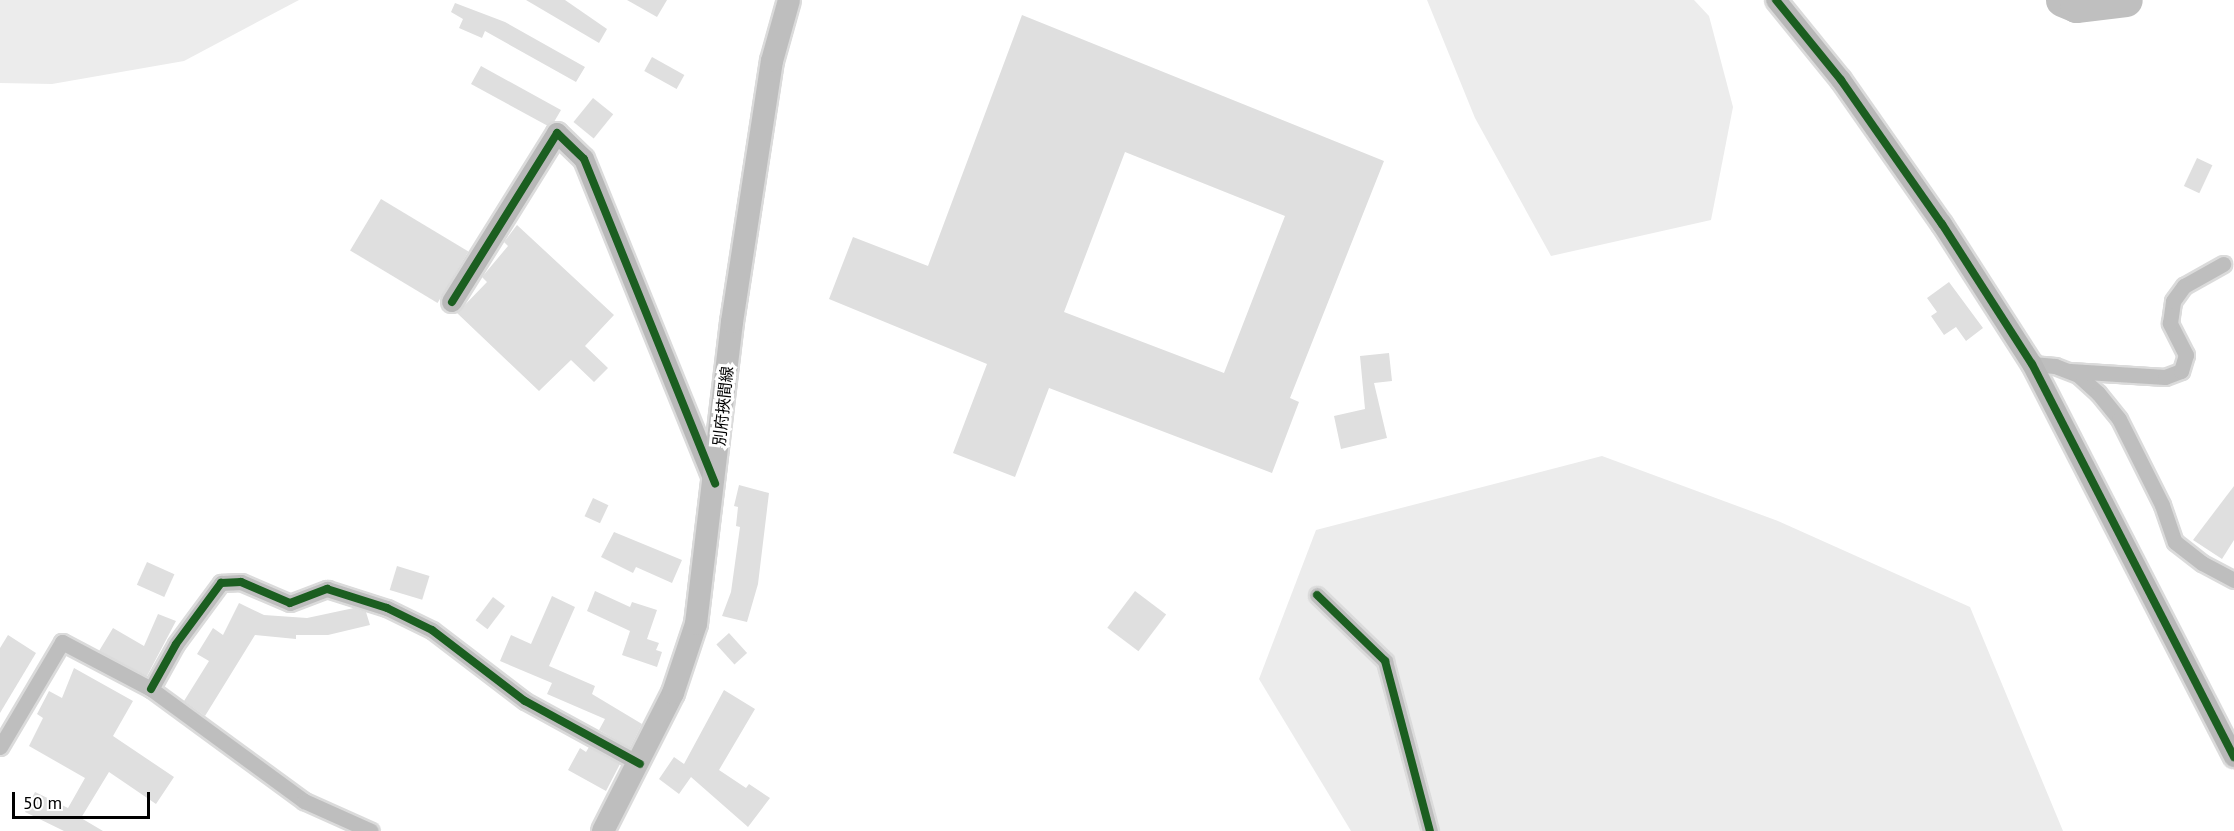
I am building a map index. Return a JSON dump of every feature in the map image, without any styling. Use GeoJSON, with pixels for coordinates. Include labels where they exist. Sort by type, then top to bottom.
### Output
{"type":"FeatureCollection","features":[{"type":"Feature","properties":{"kind":"main road","name":"別府挾間線"},"geometry":{"type":"LineString","coordinates":[[603,831],[640,764],[673,693],[694,633],[702,598],[732,322],[770,72],[789,0]]}},
{"type":"Feature","properties":{"kind":"street"},"geometry":{"type":"LineString","coordinates":[[1776,0],[1842,80],[1942,224],[2032,364],[2234,757]]}},
{"type":"Feature","properties":{"kind":"street"},"geometry":{"type":"LineString","coordinates":[[452,302],[557,133],[584,159],[715,484]]}},
{"type":"Feature","properties":{"kind":"street"},"geometry":{"type":"LineString","coordinates":[[2032,364],[2067,371],[2165,377],[2181,371],[2186,355],[2170,323],[2174,301],[2184,286],[2223,264]]}},
{"type":"Feature","properties":{"kind":"street"},"geometry":{"type":"LineString","coordinates":[[2067,371],[2098,393],[2119,419],[2162,505],[2175,542],[2202,564],[2234,580]]}},
{"type":"Feature","properties":{"kind":"street"},"geometry":{"type":"LineString","coordinates":[[150,689],[176,644],[221,583],[241,582],[290,603],[327,589],[387,608],[432,630],[525,701],[640,764]]}},
{"type":"Feature","properties":{"kind":"street"},"geometry":{"type":"LineString","coordinates":[[1317,595],[1385,661],[1430,831]]}},
{"type":"Feature","properties":{"kind":"street"},"geometry":{"type":"LineString","coordinates":[[0,747],[62,642],[150,689],[304,801],[371,831]]}},
{"type":"Feature","properties":{"kind":"shaded area"},"geometry":{"type":"Polygon","coordinates":[[[0,0],[299,0],[184,61],[52,84],[0,83],[0,0]]]}},
{"type":"Feature","properties":{"kind":"shaded area"},"geometry":{"type":"Polygon","coordinates":[[[1427,0],[1694,0],[1709,16],[1733,107],[1711,220],[1551,256],[1475,118],[1427,0]]]}},
{"type":"Feature","properties":{"kind":"shaded area"},"geometry":{"type":"Polygon","coordinates":[[[1602,456],[1778,521],[1970,607],[2063,831],[1351,831],[1259,679],[1316,530],[1602,456]]]}},
{"type":"Feature","properties":{"kind":"building"},"geometry":{"type":"Polygon","coordinates":[[[526,0],[565,0],[607,29],[599,43],[526,0]]]}},
{"type":"Feature","properties":{"kind":"building"},"geometry":{"type":"Polygon","coordinates":[[[627,0],[667,0],[657,17],[627,0]]]}},
{"type":"Feature","properties":{"kind":"building"},"geometry":{"type":"Polygon","coordinates":[[[455,3],[505,22],[585,67],[576,82],[485,31],[482,38],[459,28],[463,19],[451,12],[455,3]]]}},
{"type":"Feature","properties":{"kind":"building"},"geometry":{"type":"Polygon","coordinates":[[[1022,15],[1384,161],[1290,398],[1299,402],[1272,473],[1049,388],[1015,477],[953,453],[987,364],[829,299],[853,237],[928,266],[1022,15]],[[1125,152],[1064,312],[1224,373],[1285,216],[1125,152]]]}},
{"type":"Feature","properties":{"kind":"building"},"geometry":{"type":"Polygon","coordinates":[[[652,57],[684,75],[677,89],[644,71],[652,57]]]}},
{"type":"Feature","properties":{"kind":"building"},"geometry":{"type":"Polygon","coordinates":[[[481,66],[561,110],[554,122],[548,126],[471,84],[481,66]]]}},
{"type":"Feature","properties":{"kind":"building"},"geometry":{"type":"Polygon","coordinates":[[[593,98],[613,114],[594,138],[573,122],[593,98]]]}},
{"type":"Feature","properties":{"kind":"building"},"geometry":{"type":"Polygon","coordinates":[[[2197,158],[2212,165],[2199,193],[2184,186],[2197,158]]]}},
{"type":"Feature","properties":{"kind":"building"},"geometry":{"type":"Polygon","coordinates":[[[381,199],[468,252],[438,303],[350,250],[381,199]]]}},
{"type":"Feature","properties":{"kind":"building"},"geometry":{"type":"Polygon","coordinates":[[[517,225],[614,315],[585,346],[608,368],[594,382],[571,360],[539,391],[457,313],[487,282],[482,277],[508,246],[504,242],[517,225]]]}},
{"type":"Feature","properties":{"kind":"building"},"geometry":{"type":"Polygon","coordinates":[[[1949,282],[1983,328],[1966,341],[1956,327],[1944,335],[1931,316],[1937,312],[1927,298],[1949,282]]]}},
{"type":"Feature","properties":{"kind":"building"},"geometry":{"type":"Polygon","coordinates":[[[1389,353],[1392,381],[1374,383],[1387,438],[1341,449],[1334,416],[1365,409],[1360,356],[1389,353]]]}},
{"type":"Feature","properties":{"kind":"building"},"geometry":{"type":"Polygon","coordinates":[[[739,485],[769,493],[758,584],[747,622],[722,616],[731,592],[740,527],[736,526],[738,507],[734,506],[739,485]]]}},
{"type":"Feature","properties":{"kind":"building"},"geometry":{"type":"Polygon","coordinates":[[[2234,486],[2234,540],[2222,559],[2193,540],[2234,486]]]}},
{"type":"Feature","properties":{"kind":"building"},"geometry":{"type":"Polygon","coordinates":[[[593,498],[608,505],[600,523],[585,516],[593,498]]]}},
{"type":"Feature","properties":{"kind":"building"},"geometry":{"type":"Polygon","coordinates":[[[614,532],[682,560],[672,583],[636,567],[633,573],[601,557],[614,532]]]}},
{"type":"Feature","properties":{"kind":"building"},"geometry":{"type":"Polygon","coordinates":[[[147,562],[174,574],[164,597],[137,585],[147,562]]]}},
{"type":"Feature","properties":{"kind":"building"},"geometry":{"type":"Polygon","coordinates":[[[397,566],[430,576],[422,600],[390,590],[397,566]]]}},
{"type":"Feature","properties":{"kind":"building"},"geometry":{"type":"Polygon","coordinates":[[[595,591],[630,607],[632,602],[657,610],[647,639],[659,643],[656,650],[662,652],[657,667],[622,655],[630,631],[587,611],[595,591]]]}},
{"type":"Feature","properties":{"kind":"building"},"geometry":{"type":"Polygon","coordinates":[[[1135,591],[1166,614],[1138,651],[1107,628],[1135,591]]]}},
{"type":"Feature","properties":{"kind":"building"},"geometry":{"type":"Polygon","coordinates":[[[552,596],[575,607],[549,666],[595,686],[592,694],[642,724],[630,748],[599,730],[605,719],[547,694],[552,683],[500,661],[511,635],[531,644],[552,596]]]}},
{"type":"Feature","properties":{"kind":"building"},"geometry":{"type":"Polygon","coordinates":[[[493,597],[505,606],[488,629],[476,620],[493,597]]]}},
{"type":"Feature","properties":{"kind":"building"},"geometry":{"type":"Polygon","coordinates":[[[239,603],[264,615],[307,618],[354,608],[366,612],[370,625],[328,635],[296,635],[296,639],[255,635],[205,716],[184,701],[209,661],[197,654],[213,628],[223,635],[239,603]]]}},
{"type":"Feature","properties":{"kind":"building"},"geometry":{"type":"Polygon","coordinates":[[[158,614],[176,621],[147,676],[99,651],[113,628],[144,646],[158,614]]]}},
{"type":"Feature","properties":{"kind":"building"},"geometry":{"type":"Polygon","coordinates":[[[729,633],[747,653],[734,664],[716,644],[729,633]]]}},
{"type":"Feature","properties":{"kind":"building"},"geometry":{"type":"Polygon","coordinates":[[[8,635],[36,653],[0,713],[0,648],[8,635]]]}},
{"type":"Feature","properties":{"kind":"building"},"geometry":{"type":"Polygon","coordinates":[[[74,668],[133,701],[113,736],[174,777],[156,804],[109,772],[81,818],[103,831],[64,831],[25,812],[35,792],[68,808],[85,778],[29,746],[43,718],[37,714],[49,691],[62,698],[74,668]]]}},
{"type":"Feature","properties":{"kind":"building"},"geometry":{"type":"Polygon","coordinates":[[[724,690],[755,709],[719,770],[746,788],[749,784],[770,798],[748,827],[691,777],[679,794],[659,779],[674,757],[684,764],[724,690]]]}},
{"type":"Feature","properties":{"kind":"building"},"geometry":{"type":"Polygon","coordinates":[[[589,747],[620,764],[606,791],[568,770],[580,748],[586,752],[589,747]]]}},
{"type":"Feature","properties":{"kind":"waterway"},"geometry":{"type":"LineString","coordinates":[[2062,0],[2076,6],[2126,0]]}},
{"type":"Feature","properties":{"kind":"cycle path"},"geometry":{"type":"LineString","coordinates":[[1776,0],[1841,80],[1942,224],[2032,364],[2234,757]]}},
{"type":"Feature","properties":{"kind":"cycle path"},"geometry":{"type":"LineString","coordinates":[[452,302],[557,133],[584,159],[715,484]]}},
{"type":"Feature","properties":{"kind":"cycle path"},"geometry":{"type":"LineString","coordinates":[[151,689],[176,644],[221,583],[241,582],[290,603],[327,589],[387,608],[432,630],[525,701],[640,764]]}},
{"type":"Feature","properties":{"kind":"cycle path"},"geometry":{"type":"LineString","coordinates":[[1317,595],[1385,661],[1430,831]]}}]}
